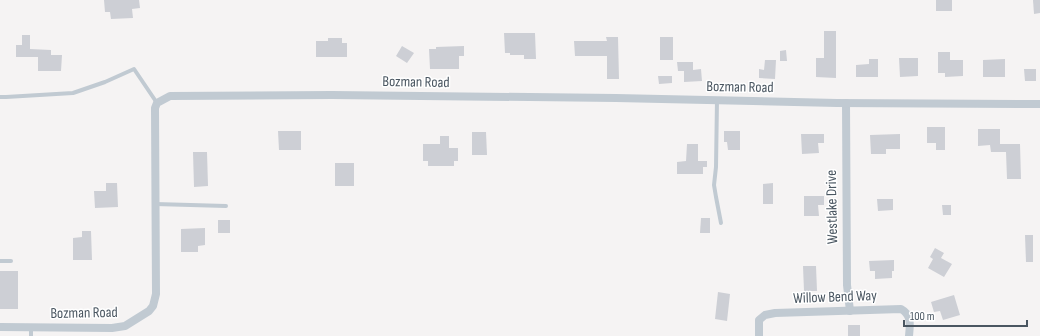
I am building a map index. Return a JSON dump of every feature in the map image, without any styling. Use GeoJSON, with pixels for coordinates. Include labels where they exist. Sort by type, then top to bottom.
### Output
{"type":"FeatureCollection","features":[{"type":"Feature","properties":{"kind":"street","name":"Bozman Road"},"geometry":{"type":"LineString","coordinates":[[0,327],[31,332],[112,328],[125,326],[149,311],[153,306],[156,294],[154,119],[157,103],[170,96],[332,95],[616,98],[846,103],[1040,104]]}},
{"type":"Feature","properties":{"kind":"street","name":"Westlake Drive"},"geometry":{"type":"LineString","coordinates":[[846,103],[847,285],[850,311]]}},
{"type":"Feature","properties":{"kind":"street","name":"Willow Bend Way"},"geometry":{"type":"LineString","coordinates":[[759,336],[759,320],[765,315],[774,312],[901,309],[905,311],[910,319],[909,336]]}},
{"type":"Feature","properties":{"kind":"lane"},"geometry":{"type":"LineString","coordinates":[[0,97],[73,93],[105,82],[134,69],[157,103]]}},
{"type":"Feature","properties":{"kind":"lane"},"geometry":{"type":"LineString","coordinates":[[717,100],[715,139],[716,167],[714,185],[721,223]]}},
{"type":"Feature","properties":{"kind":"lane"},"geometry":{"type":"LineString","coordinates":[[154,204],[226,206]]}},
{"type":"Feature","properties":{"kind":"lane"},"geometry":{"type":"LineString","coordinates":[[0,261],[11,261]]}},
{"type":"Feature","properties":{"kind":"building"},"geometry":{"type":"Polygon","coordinates":[[[104,0],[139,0],[140,8],[132,9],[133,18],[111,19],[110,12],[105,12],[104,0]]]}},
{"type":"Feature","properties":{"kind":"building"},"geometry":{"type":"Polygon","coordinates":[[[936,0],[952,0],[952,11],[936,11],[936,0]]]}},
{"type":"Feature","properties":{"kind":"building"},"geometry":{"type":"Polygon","coordinates":[[[1033,0],[1040,0],[1040,13],[1034,14],[1033,0]]]}},
{"type":"Feature","properties":{"kind":"building"},"geometry":{"type":"Polygon","coordinates":[[[824,31],[836,31],[836,78],[816,77],[816,58],[824,58],[824,31]]]}},
{"type":"Feature","properties":{"kind":"building"},"geometry":{"type":"Polygon","coordinates":[[[504,33],[535,33],[536,59],[524,59],[524,55],[510,55],[510,53],[505,53],[504,33]]]}},
{"type":"Feature","properties":{"kind":"building"},"geometry":{"type":"Polygon","coordinates":[[[22,35],[30,35],[30,49],[51,50],[51,55],[62,55],[61,71],[38,71],[38,57],[16,57],[16,45],[22,45],[22,35]]]}},
{"type":"Feature","properties":{"kind":"building"},"geometry":{"type":"Polygon","coordinates":[[[606,37],[618,37],[619,79],[607,79],[607,56],[575,56],[574,41],[607,41],[606,37]]]}},
{"type":"Feature","properties":{"kind":"building"},"geometry":{"type":"Polygon","coordinates":[[[660,37],[673,37],[673,60],[660,60],[660,37]]]}},
{"type":"Feature","properties":{"kind":"building"},"geometry":{"type":"Polygon","coordinates":[[[328,38],[342,38],[342,43],[347,43],[347,57],[316,57],[316,41],[328,41],[328,38]]]}},
{"type":"Feature","properties":{"kind":"building"},"geometry":{"type":"Polygon","coordinates":[[[402,46],[414,53],[407,63],[396,56],[402,46]]]}},
{"type":"Feature","properties":{"kind":"building"},"geometry":{"type":"Polygon","coordinates":[[[464,46],[464,56],[459,56],[459,69],[430,69],[429,49],[436,49],[436,47],[464,46]]]}},
{"type":"Feature","properties":{"kind":"building"},"geometry":{"type":"Polygon","coordinates":[[[786,50],[787,61],[780,61],[780,51],[786,50]]]}},
{"type":"Feature","properties":{"kind":"building"},"geometry":{"type":"Polygon","coordinates":[[[938,52],[950,52],[950,60],[963,60],[963,76],[945,77],[945,73],[938,73],[938,52]]]}},
{"type":"Feature","properties":{"kind":"building"},"geometry":{"type":"Polygon","coordinates":[[[899,58],[918,58],[918,76],[900,77],[899,58]]]}},
{"type":"Feature","properties":{"kind":"building"},"geometry":{"type":"Polygon","coordinates":[[[869,59],[878,59],[878,77],[856,77],[856,65],[869,64],[869,59]]]}},
{"type":"Feature","properties":{"kind":"building"},"geometry":{"type":"Polygon","coordinates":[[[1005,59],[1005,77],[983,77],[983,60],[1005,59]]]}},
{"type":"Feature","properties":{"kind":"building"},"geometry":{"type":"Polygon","coordinates":[[[765,60],[776,60],[775,79],[759,78],[759,69],[764,70],[765,60]]]}},
{"type":"Feature","properties":{"kind":"building"},"geometry":{"type":"Polygon","coordinates":[[[677,62],[693,62],[693,70],[701,69],[702,81],[684,82],[684,71],[678,71],[677,62]]]}},
{"type":"Feature","properties":{"kind":"building"},"geometry":{"type":"Polygon","coordinates":[[[1024,69],[1036,69],[1036,81],[1025,81],[1024,69]]]}},
{"type":"Feature","properties":{"kind":"building"},"geometry":{"type":"Polygon","coordinates":[[[658,76],[672,76],[672,83],[659,84],[658,76]]]}},
{"type":"Feature","properties":{"kind":"building"},"geometry":{"type":"Polygon","coordinates":[[[927,127],[945,127],[945,150],[936,150],[936,143],[927,143],[927,127]]]}},
{"type":"Feature","properties":{"kind":"building"},"geometry":{"type":"Polygon","coordinates":[[[978,129],[1000,129],[1000,144],[1020,144],[1021,179],[1007,179],[1006,152],[991,152],[990,145],[978,146],[978,129]]]}},
{"type":"Feature","properties":{"kind":"building"},"geometry":{"type":"Polygon","coordinates":[[[278,131],[301,131],[301,150],[279,150],[278,131]]]}},
{"type":"Feature","properties":{"kind":"building"},"geometry":{"type":"Polygon","coordinates":[[[724,131],[740,131],[740,150],[728,150],[727,142],[724,142],[724,131]]]}},
{"type":"Feature","properties":{"kind":"building"},"geometry":{"type":"Polygon","coordinates":[[[472,132],[486,132],[487,155],[472,155],[472,132]]]}},
{"type":"Feature","properties":{"kind":"building"},"geometry":{"type":"Polygon","coordinates":[[[801,134],[824,134],[824,143],[818,143],[819,153],[802,154],[801,134]]]}},
{"type":"Feature","properties":{"kind":"building"},"geometry":{"type":"Polygon","coordinates":[[[900,134],[900,149],[886,149],[886,154],[871,154],[870,135],[900,134]]]}},
{"type":"Feature","properties":{"kind":"building"},"geometry":{"type":"Polygon","coordinates":[[[440,136],[449,136],[449,148],[458,148],[458,161],[454,161],[454,166],[428,166],[428,161],[423,161],[423,144],[440,144],[440,136]]]}},
{"type":"Feature","properties":{"kind":"building"},"geometry":{"type":"Polygon","coordinates":[[[687,144],[698,144],[698,161],[707,161],[707,167],[703,167],[703,174],[677,174],[677,162],[686,161],[687,144]]]}},
{"type":"Feature","properties":{"kind":"building"},"geometry":{"type":"Polygon","coordinates":[[[193,152],[207,152],[208,186],[194,187],[193,152]]]}},
{"type":"Feature","properties":{"kind":"building"},"geometry":{"type":"Polygon","coordinates":[[[335,163],[354,163],[354,186],[335,186],[335,163]]]}},
{"type":"Feature","properties":{"kind":"building"},"geometry":{"type":"Polygon","coordinates":[[[106,183],[117,183],[118,207],[95,208],[94,191],[106,191],[106,183]]]}},
{"type":"Feature","properties":{"kind":"building"},"geometry":{"type":"Polygon","coordinates":[[[773,183],[773,204],[763,204],[763,184],[773,183]]]}},
{"type":"Feature","properties":{"kind":"building"},"geometry":{"type":"Polygon","coordinates":[[[804,196],[824,196],[824,205],[818,205],[819,216],[804,216],[804,196]]]}},
{"type":"Feature","properties":{"kind":"building"},"geometry":{"type":"Polygon","coordinates":[[[877,199],[893,199],[893,210],[878,211],[877,199]]]}},
{"type":"Feature","properties":{"kind":"building"},"geometry":{"type":"Polygon","coordinates":[[[942,205],[951,205],[951,215],[943,215],[942,205]]]}},
{"type":"Feature","properties":{"kind":"building"},"geometry":{"type":"Polygon","coordinates":[[[701,218],[710,218],[710,233],[700,233],[701,218]]]}},
{"type":"Feature","properties":{"kind":"building"},"geometry":{"type":"Polygon","coordinates":[[[218,220],[230,220],[230,233],[218,233],[218,220]]]}},
{"type":"Feature","properties":{"kind":"building"},"geometry":{"type":"Polygon","coordinates":[[[205,228],[205,245],[198,246],[198,252],[181,252],[181,229],[205,228]]]}},
{"type":"Feature","properties":{"kind":"building"},"geometry":{"type":"Polygon","coordinates":[[[82,231],[91,231],[92,260],[73,260],[73,238],[82,237],[82,231]]]}},
{"type":"Feature","properties":{"kind":"building"},"geometry":{"type":"Polygon","coordinates":[[[1025,235],[1033,235],[1033,262],[1026,262],[1025,235]]]}},
{"type":"Feature","properties":{"kind":"building"},"geometry":{"type":"Polygon","coordinates":[[[935,248],[944,253],[941,258],[952,264],[944,277],[928,268],[933,259],[930,257],[935,248]]]}},
{"type":"Feature","properties":{"kind":"building"},"geometry":{"type":"Polygon","coordinates":[[[894,260],[894,271],[892,271],[892,278],[875,279],[875,271],[870,271],[869,261],[894,260]]]}},
{"type":"Feature","properties":{"kind":"building"},"geometry":{"type":"Polygon","coordinates":[[[803,266],[816,266],[817,291],[804,291],[803,266]]]}},
{"type":"Feature","properties":{"kind":"building"},"geometry":{"type":"Polygon","coordinates":[[[0,271],[18,271],[18,309],[0,309],[0,271]]]}},
{"type":"Feature","properties":{"kind":"building"},"geometry":{"type":"Polygon","coordinates":[[[718,292],[730,294],[727,321],[715,319],[718,292]]]}},
{"type":"Feature","properties":{"kind":"building"},"geometry":{"type":"Polygon","coordinates":[[[954,295],[960,315],[943,320],[940,311],[934,312],[931,302],[954,295]]]}},
{"type":"Feature","properties":{"kind":"building"},"geometry":{"type":"Polygon","coordinates":[[[848,325],[860,325],[860,336],[848,336],[848,325]]]}}]}
